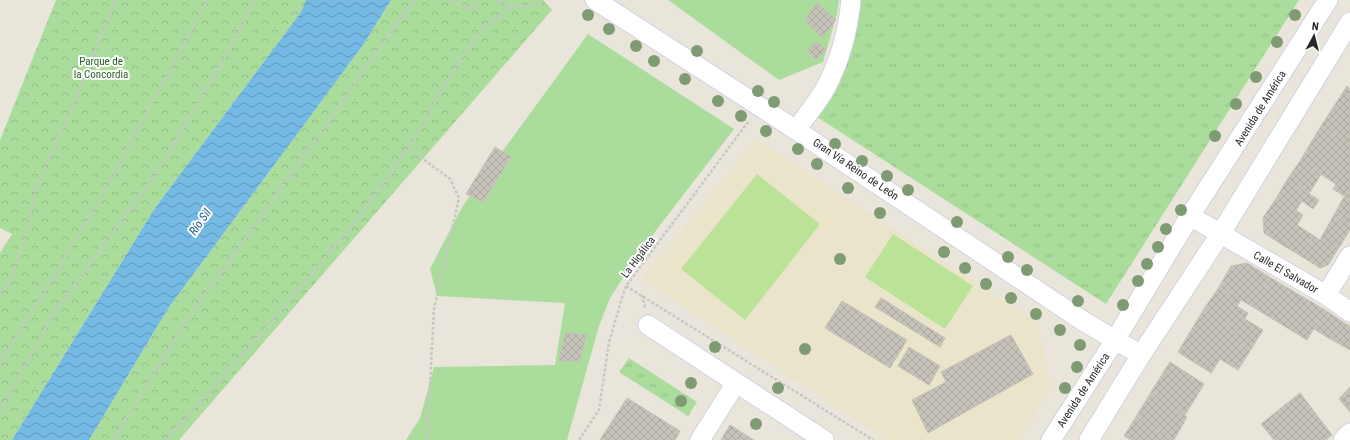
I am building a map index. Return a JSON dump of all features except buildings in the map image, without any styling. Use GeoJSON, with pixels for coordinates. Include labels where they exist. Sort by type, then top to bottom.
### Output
{"type":"FeatureCollection","features":[{"type":"Feature","properties":{"kind":"street","name":"Gran Vía Reino de León"},"geometry":{"type":"LineString","coordinates":[[595,0],[796,130],[1083,322],[1115,340]]}},
{"type":"Feature","properties":{"kind":"street"},"geometry":{"type":"LineString","coordinates":[[796,130],[824,90],[837,63],[845,34],[851,0]]}},
{"type":"Feature","properties":{"kind":"street","name":"Avenida de América"},"geometry":{"type":"LineString","coordinates":[[1052,440],[1190,216],[1328,0]]}},
{"type":"Feature","properties":{"kind":"street"},"geometry":{"type":"LineString","coordinates":[[1089,440],[1141,355],[1221,233],[1350,22]]}},
{"type":"Feature","properties":{"kind":"street"},"geometry":{"type":"LineString","coordinates":[[1190,216],[1221,233]]}},
{"type":"Feature","properties":{"kind":"street","name":"Calle El Salvador"},"geometry":{"type":"LineString","coordinates":[[1221,233],[1326,295],[1350,312]]}},
{"type":"Feature","properties":{"kind":"street"},"geometry":{"type":"LineString","coordinates":[[1326,295],[1350,256]]}},
{"type":"Feature","properties":{"kind":"street"},"geometry":{"type":"LineString","coordinates":[[648,326],[824,440]]}},
{"type":"Feature","properties":{"kind":"street","name":"Avenida de América"},"geometry":{"type":"LineString","coordinates":[[1115,340],[1141,355]]}},
{"type":"Feature","properties":{"kind":"street"},"geometry":{"type":"LineString","coordinates":[[700,440],[736,383]]}},
{"type":"Feature","properties":{"kind":"street"},"geometry":{"type":"LineString","coordinates":[[1343,440],[1350,433]]}},
{"type":"Feature","properties":{"kind":"path"},"geometry":{"type":"LineString","coordinates":[[0,295],[14,271],[27,232],[36,186],[65,124],[116,0]]}},
{"type":"Feature","properties":{"kind":"path"},"geometry":{"type":"LineString","coordinates":[[0,364],[101,198],[208,0]]}},
{"type":"Feature","properties":{"kind":"path"},"geometry":{"type":"LineString","coordinates":[[0,412],[52,316],[161,166],[237,36],[253,0]]}},
{"type":"Feature","properties":{"kind":"path"},"geometry":{"type":"LineString","coordinates":[[113,440],[180,331],[357,83],[414,0]]}},
{"type":"Feature","properties":{"kind":"path"},"geometry":{"type":"LineString","coordinates":[[447,0],[473,9],[478,0]]}},
{"type":"Feature","properties":{"kind":"path"},"geometry":{"type":"LineString","coordinates":[[496,0],[512,7]]}},
{"type":"Feature","properties":{"kind":"path"},"geometry":{"type":"LineString","coordinates":[[166,440],[269,325],[354,224],[408,148],[457,64],[483,28],[512,7],[541,3],[544,0]]}},
{"type":"Feature","properties":{"kind":"path","name":"La Higálica"},"geometry":{"type":"LineString","coordinates":[[579,440],[599,410],[610,342],[626,286],[760,107]]}},
{"type":"Feature","properties":{"kind":"path"},"geometry":{"type":"LineString","coordinates":[[408,148],[450,179],[459,198],[434,309],[427,440]]}},
{"type":"Feature","properties":{"kind":"path"},"geometry":{"type":"LineString","coordinates":[[626,286],[873,440]]}},
{"type":"Feature","properties":{"kind":"shaded area"},"geometry":{"type":"Polygon","coordinates":[[[756,139],[1038,323],[1051,388],[1019,440],[887,440],[642,279],[756,139]]]}},
{"type":"Feature","properties":{"kind":"green space","name":"Parque de la Concordia"},"geometry":{"type":"Polygon","coordinates":[[[56,0],[306,0],[301,12],[155,208],[12,440],[0,440],[0,253],[12,234],[0,228],[0,140],[56,0]]]}},
{"type":"Feature","properties":{"kind":"green space"},"geometry":{"type":"Polygon","coordinates":[[[391,0],[543,0],[552,10],[179,440],[89,440],[169,307],[363,45],[391,0]]]}},
{"type":"Feature","properties":{"kind":"green space"},"geometry":{"type":"Polygon","coordinates":[[[668,0],[839,0],[837,14],[823,62],[779,80],[668,0]]]}},
{"type":"Feature","properties":{"kind":"green space"},"geometry":{"type":"Polygon","coordinates":[[[857,0],[1299,0],[1106,304],[814,115],[857,0]]]}},
{"type":"Feature","properties":{"kind":"green space"},"geometry":{"type":"Polygon","coordinates":[[[588,34],[734,129],[641,250],[610,298],[599,326],[567,440],[406,440],[420,418],[434,367],[555,365],[565,303],[437,296],[430,269],[462,207],[588,34]]]}},
{"type":"Feature","properties":{"kind":"green space"},"geometry":{"type":"Polygon","coordinates":[[[757,174],[820,224],[745,320],[681,269],[757,174]]]}},
{"type":"Feature","properties":{"kind":"green space"},"geometry":{"type":"Polygon","coordinates":[[[893,234],[973,286],[945,329],[865,277],[893,234]]]}},
{"type":"Feature","properties":{"kind":"green space"},"geometry":{"type":"Polygon","coordinates":[[[629,358],[697,402],[688,416],[619,372],[629,358]]]}},
{"type":"Feature","properties":{"kind":"water","name":"Río Sil"},"geometry":{"type":"Polygon","coordinates":[[[306,0],[391,0],[363,45],[169,307],[89,440],[12,440],[155,208],[301,12],[306,0]]]}}]}
